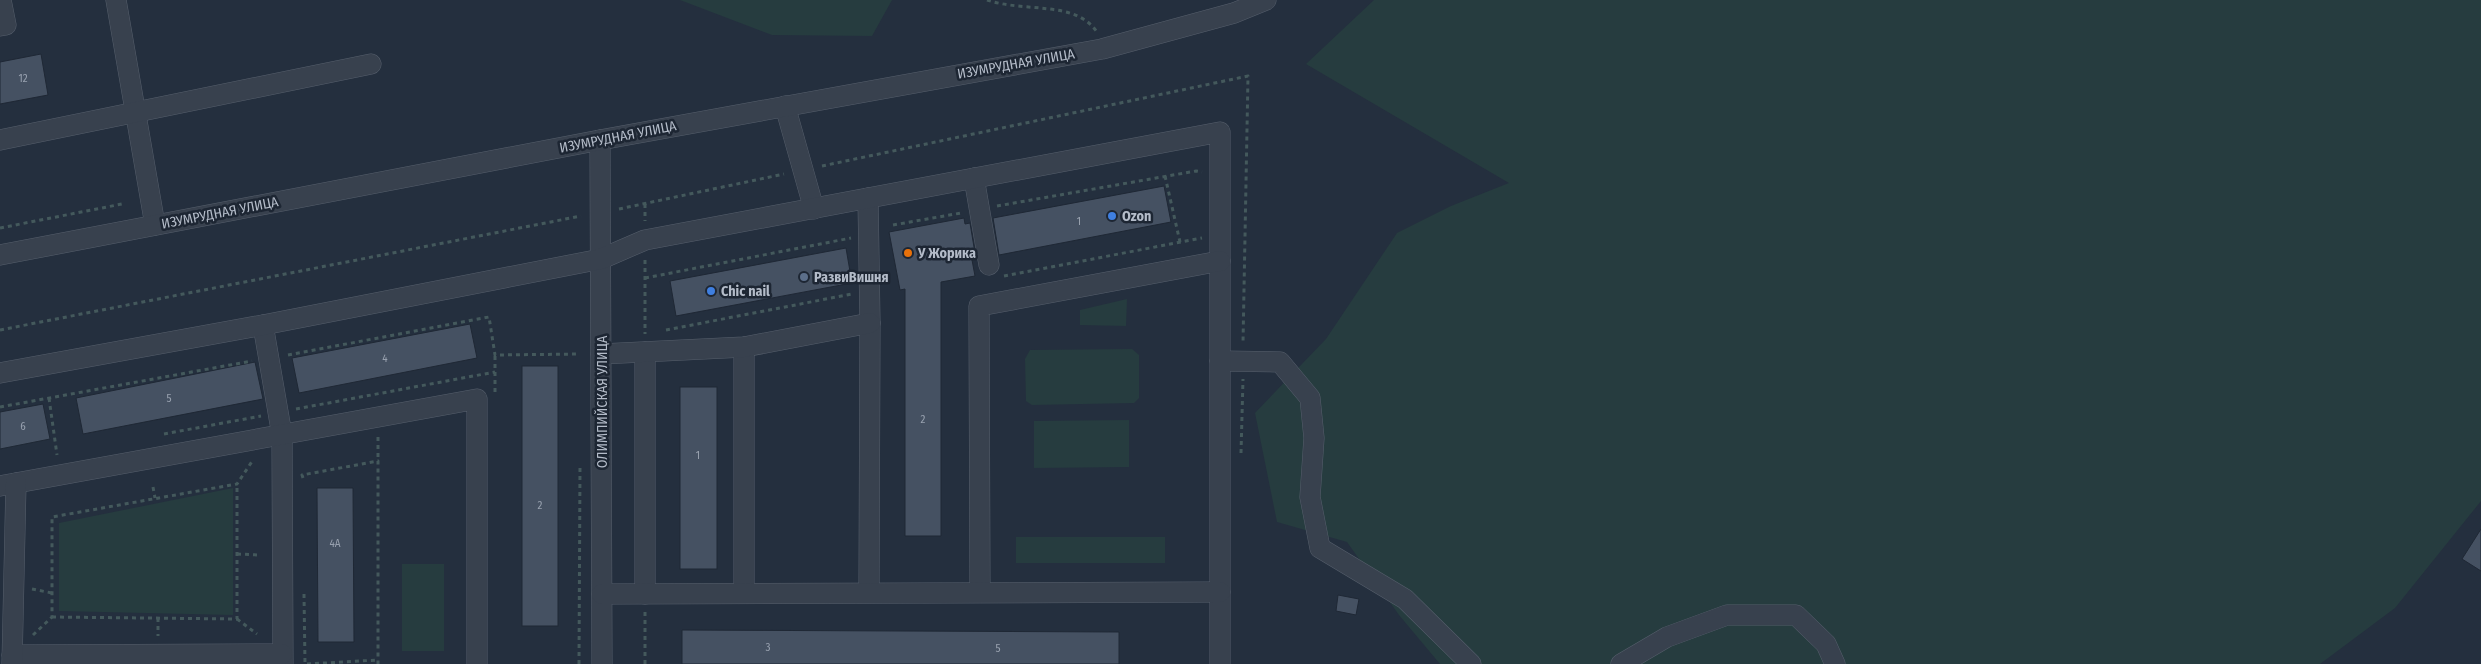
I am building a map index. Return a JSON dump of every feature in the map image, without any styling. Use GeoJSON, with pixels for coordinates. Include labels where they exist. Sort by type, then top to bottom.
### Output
{"type":"FeatureCollection","features":[{"type":"Feature","properties":{"kind":"street"},"geometry":{"type":"LineString","coordinates":[[1,0],[3,26]]}},
{"type":"Feature","properties":{"kind":"street"},"geometry":{"type":"LineString","coordinates":[[116,0],[155,225]]}},
{"type":"Feature","properties":{"kind":"street","name":"ИЗУМРУДНАЯ УЛИЦА"},"geometry":{"type":"LineString","coordinates":[[0,255],[600,140],[1102,49],[1234,13],[1266,0]]}},
{"type":"Feature","properties":{"kind":"street"},"geometry":{"type":"LineString","coordinates":[[0,140],[371,64]]}},
{"type":"Feature","properties":{"kind":"street"},"geometry":{"type":"LineString","coordinates":[[785,106],[814,209]]}},
{"type":"Feature","properties":{"kind":"street"},"geometry":{"type":"LineString","coordinates":[[0,373],[263,325],[601,259],[645,240],[1220,132],[1220,664]]}},
{"type":"Feature","properties":{"kind":"street","name":"ОЛИМПИЙСКАЯ УЛИЦА"},"geometry":{"type":"LineString","coordinates":[[600,140],[596,214],[601,259],[602,664]]}},
{"type":"Feature","properties":{"kind":"street"},"geometry":{"type":"LineString","coordinates":[[974,178],[995,271]]}},
{"type":"Feature","properties":{"kind":"street"},"geometry":{"type":"LineString","coordinates":[[868,198],[870,323],[869,592]]}},
{"type":"Feature","properties":{"kind":"street"},"geometry":{"type":"LineString","coordinates":[[980,592],[979,306],[1220,260]]}},
{"type":"Feature","properties":{"kind":"street"},"geometry":{"type":"LineString","coordinates":[[601,354],[645,343],[744,347],[870,323]]}},
{"type":"Feature","properties":{"kind":"street"},"geometry":{"type":"LineString","coordinates":[[263,325],[278,413],[275,437],[282,659],[12,659],[6,619],[8,484],[275,437],[477,399],[477,664]]}},
{"type":"Feature","properties":{"kind":"street"},"geometry":{"type":"LineString","coordinates":[[645,343],[645,594]]}},
{"type":"Feature","properties":{"kind":"street"},"geometry":{"type":"LineString","coordinates":[[744,347],[744,592]]}},
{"type":"Feature","properties":{"kind":"street"},"geometry":{"type":"LineString","coordinates":[[1220,361],[1280,362],[1310,398],[1314,438],[1310,497],[1320,548],[1405,599],[1471,664]]}},
{"type":"Feature","properties":{"kind":"street"},"geometry":{"type":"LineString","coordinates":[[602,594],[744,592],[1220,592]]}},
{"type":"Feature","properties":{"kind":"street"},"geometry":{"type":"LineString","coordinates":[[1621,664],[1667,637],[1727,616],[1796,615],[1826,644],[1835,664]]}},
{"type":"Feature","properties":{"kind":"path"},"geometry":{"type":"LineString","coordinates":[[987,0],[995,3],[1033,2]]}},
{"type":"Feature","properties":{"kind":"path"},"geometry":{"type":"LineString","coordinates":[[1086,14],[1094,26],[1102,49]]}},
{"type":"Feature","properties":{"kind":"path"},"geometry":{"type":"LineString","coordinates":[[820,166],[1248,76],[1241,459]]}},
{"type":"Feature","properties":{"kind":"path"},"geometry":{"type":"LineString","coordinates":[[893,225],[1165,176],[1196,171],[1208,173]]}},
{"type":"Feature","properties":{"kind":"path"},"geometry":{"type":"LineString","coordinates":[[596,214],[792,172]]}},
{"type":"Feature","properties":{"kind":"path"},"geometry":{"type":"LineString","coordinates":[[1165,176],[1180,242]]}},
{"type":"Feature","properties":{"kind":"path"},"geometry":{"type":"LineString","coordinates":[[0,330],[596,214],[674,197]]}},
{"type":"Feature","properties":{"kind":"path"},"geometry":{"type":"LineString","coordinates":[[0,228],[122,204]]}},
{"type":"Feature","properties":{"kind":"path"},"geometry":{"type":"LineString","coordinates":[[645,204],[645,343]]}},
{"type":"Feature","properties":{"kind":"path"},"geometry":{"type":"LineString","coordinates":[[995,271],[1209,236]]}},
{"type":"Feature","properties":{"kind":"path"},"geometry":{"type":"LineString","coordinates":[[645,278],[851,238],[853,247]]}},
{"type":"Feature","properties":{"kind":"path"},"geometry":{"type":"LineString","coordinates":[[665,330],[859,292]]}},
{"type":"Feature","properties":{"kind":"path"},"geometry":{"type":"LineString","coordinates":[[0,407],[489,317],[495,355],[580,354]]}},
{"type":"Feature","properties":{"kind":"path"},"geometry":{"type":"LineString","coordinates":[[645,343],[655,332]]}},
{"type":"Feature","properties":{"kind":"path"},"geometry":{"type":"LineString","coordinates":[[163,434],[495,372]]}},
{"type":"Feature","properties":{"kind":"path"},"geometry":{"type":"LineString","coordinates":[[49,398],[57,454]]}},
{"type":"Feature","properties":{"kind":"path"},"geometry":{"type":"LineString","coordinates":[[307,664],[378,662],[378,417]]}},
{"type":"Feature","properties":{"kind":"path"},"geometry":{"type":"LineString","coordinates":[[52,617],[237,619],[237,484],[275,437]]}},
{"type":"Feature","properties":{"kind":"path"},"geometry":{"type":"LineString","coordinates":[[48,456],[67,453]]}},
{"type":"Feature","properties":{"kind":"path"},"geometry":{"type":"LineString","coordinates":[[302,475],[378,461]]}},
{"type":"Feature","properties":{"kind":"path"},"geometry":{"type":"LineString","coordinates":[[12,659],[52,617],[52,517],[237,484]]}},
{"type":"Feature","properties":{"kind":"path"},"geometry":{"type":"LineString","coordinates":[[153,487],[155,498]]}},
{"type":"Feature","properties":{"kind":"path"},"geometry":{"type":"LineString","coordinates":[[237,554],[259,555]]}},
{"type":"Feature","properties":{"kind":"path"},"geometry":{"type":"LineString","coordinates":[[645,594],[645,664]]}},
{"type":"Feature","properties":{"kind":"path"},"geometry":{"type":"LineString","coordinates":[[158,618],[158,636]]}},
{"type":"Feature","properties":{"kind":"green space"},"geometry":{"type":"Polygon","coordinates":[[[680,0],[892,0],[872,36],[772,35],[680,0]]]}},
{"type":"Feature","properties":{"kind":"green space"},"geometry":{"type":"Polygon","coordinates":[[[1374,0],[2481,0],[2481,501],[2395,608],[2320,664],[1440,664],[1399,615],[1347,542],[1277,522],[1255,413],[1326,339],[1397,233],[1451,206],[1509,183],[1306,64],[1374,0]]]}},
{"type":"Feature","properties":{"kind":"green space"},"geometry":{"type":"Polygon","coordinates":[[[1127,299],[1126,326],[1080,325],[1080,310],[1127,299]]]}},
{"type":"Feature","properties":{"kind":"green space"},"geometry":{"type":"Polygon","coordinates":[[[1132,349],[1139,355],[1139,398],[1134,403],[1032,405],[1026,401],[1025,359],[1030,350],[1132,349]]]}},
{"type":"Feature","properties":{"kind":"green space"},"geometry":{"type":"Polygon","coordinates":[[[1129,420],[1129,467],[1034,468],[1034,421],[1129,420]]]}},
{"type":"Feature","properties":{"kind":"green space"},"geometry":{"type":"Polygon","coordinates":[[[233,488],[233,615],[59,611],[59,523],[233,488]]]}},
{"type":"Feature","properties":{"kind":"green space"},"geometry":{"type":"Polygon","coordinates":[[[1016,537],[1165,537],[1165,563],[1016,563],[1016,537]]]}},
{"type":"Feature","properties":{"kind":"green space"},"geometry":{"type":"Polygon","coordinates":[[[402,564],[444,564],[444,651],[402,651],[402,564]]]}},
{"type":"Feature","properties":{"kind":"building"},"geometry":{"type":"Polygon","coordinates":[[[41,54],[48,95],[0,104],[0,62],[41,54]]]}},
{"type":"Feature","properties":{"kind":"building"},"geometry":{"type":"Polygon","coordinates":[[[1164,186],[1171,222],[999,255],[993,218],[1164,186]]]}},
{"type":"Feature","properties":{"kind":"building"},"geometry":{"type":"Polygon","coordinates":[[[964,218],[965,224],[970,223],[976,259],[972,260],[975,276],[941,282],[941,536],[905,536],[905,289],[900,290],[889,232],[964,218]]]}},
{"type":"Feature","properties":{"kind":"building"},"geometry":{"type":"Polygon","coordinates":[[[846,248],[852,283],[676,316],[670,281],[846,248]]]}},
{"type":"Feature","properties":{"kind":"building"},"geometry":{"type":"Polygon","coordinates":[[[470,324],[477,358],[299,393],[292,358],[470,324]]]}},
{"type":"Feature","properties":{"kind":"building"},"geometry":{"type":"Polygon","coordinates":[[[255,362],[263,399],[83,434],[76,398],[255,362]]]}},
{"type":"Feature","properties":{"kind":"building"},"geometry":{"type":"Polygon","coordinates":[[[522,366],[558,366],[558,626],[522,626],[522,366]]]}},
{"type":"Feature","properties":{"kind":"building"},"geometry":{"type":"Polygon","coordinates":[[[680,387],[717,387],[717,569],[680,569],[680,387]]]}},
{"type":"Feature","properties":{"kind":"building"},"geometry":{"type":"Polygon","coordinates":[[[43,404],[50,439],[0,449],[0,412],[43,404]]]}},
{"type":"Feature","properties":{"kind":"building"},"geometry":{"type":"Polygon","coordinates":[[[317,488],[353,488],[354,642],[318,642],[317,488]]]}},
{"type":"Feature","properties":{"kind":"building"},"geometry":{"type":"Polygon","coordinates":[[[2481,529],[2481,571],[2462,559],[2481,529]]]}},
{"type":"Feature","properties":{"kind":"building"},"geometry":{"type":"Polygon","coordinates":[[[1338,595],[1359,599],[1356,615],[1336,611],[1338,595]]]}},
{"type":"Feature","properties":{"kind":"building"},"geometry":{"type":"Polygon","coordinates":[[[682,630],[1119,632],[1119,664],[682,664],[682,630]]]}},
{"type":"Feature","properties":{"kind":"place","name":"Ozon"},"geometry":{"type":"Point","coordinates":[1112,216]}},
{"type":"Feature","properties":{"kind":"place","name":"У Жорика"},"geometry":{"type":"Point","coordinates":[908,253]}},
{"type":"Feature","properties":{"kind":"place","name":"РазвиВишня"},"geometry":{"type":"Point","coordinates":[804,277]}},
{"type":"Feature","properties":{"kind":"place","name":"Chic nail"},"geometry":{"type":"Point","coordinates":[711,291]}}]}
